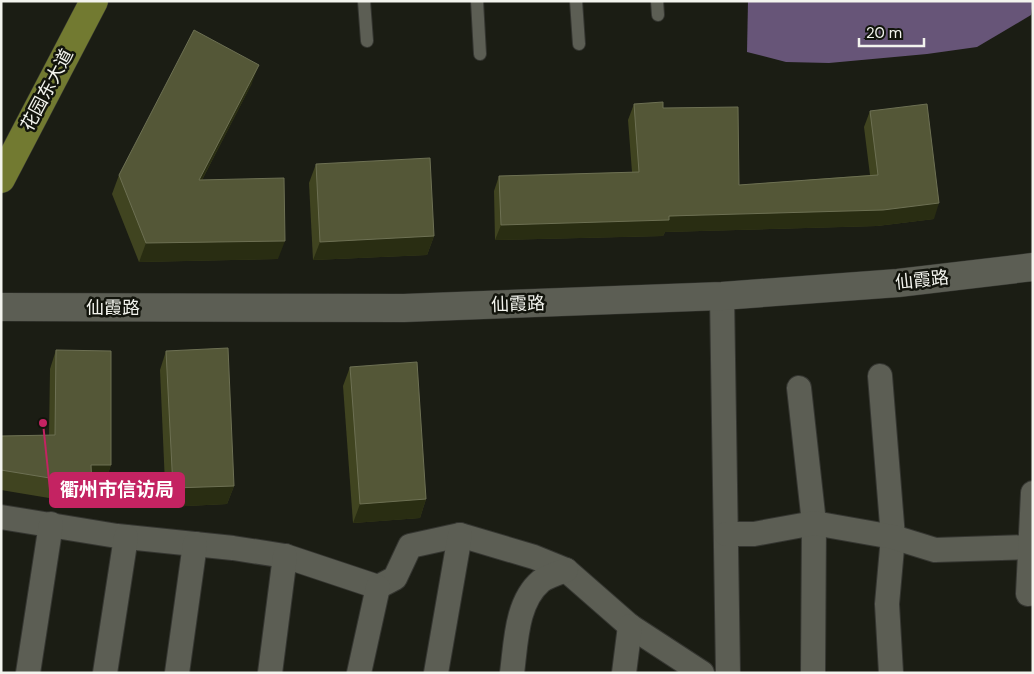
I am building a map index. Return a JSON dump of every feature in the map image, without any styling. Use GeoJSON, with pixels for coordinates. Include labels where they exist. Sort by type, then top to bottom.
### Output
{"type":"FeatureCollection","features":[{"type":"Feature","properties":{"kind":"main road","name":"花园东大道"},"geometry":{"type":"LineString","coordinates":[[1,179],[94,1]]}},
{"type":"Feature","properties":{"kind":"street","name":"仙霞路"},"geometry":{"type":"LineString","coordinates":[[1,307],[404,308],[722,296],[898,283],[1033,267]]}},
{"type":"Feature","properties":{"kind":"street"},"geometry":{"type":"LineString","coordinates":[[722,296],[728,673]]}},
{"type":"Feature","properties":{"kind":"street"},"geometry":{"type":"LineString","coordinates":[[880,376],[893,538],[887,604],[891,673]]}},
{"type":"Feature","properties":{"kind":"street"},"geometry":{"type":"LineString","coordinates":[[800,388],[814,523],[813,673]]}},
{"type":"Feature","properties":{"kind":"street"},"geometry":{"type":"LineString","coordinates":[[1028,594],[1033,493]]}},
{"type":"Feature","properties":{"kind":"street"},"geometry":{"type":"LineString","coordinates":[[1,516],[126,537],[286,556],[378,587],[395,578],[410,546],[460,535],[534,557],[566,570],[670,663],[702,673]]}},
{"type":"Feature","properties":{"kind":"street"},"geometry":{"type":"LineString","coordinates":[[726,534],[754,534],[814,523],[893,538],[935,550],[1030,547]]}},
{"type":"Feature","properties":{"kind":"street"},"geometry":{"type":"LineString","coordinates":[[28,673],[51,524]]}},
{"type":"Feature","properties":{"kind":"street"},"geometry":{"type":"LineString","coordinates":[[436,673],[460,535]]}},
{"type":"Feature","properties":{"kind":"street"},"geometry":{"type":"LineString","coordinates":[[105,673],[126,537]]}},
{"type":"Feature","properties":{"kind":"street"},"geometry":{"type":"LineString","coordinates":[[177,673],[195,544]]}},
{"type":"Feature","properties":{"kind":"street"},"geometry":{"type":"LineString","coordinates":[[270,673],[286,556]]}},
{"type":"Feature","properties":{"kind":"street"},"geometry":{"type":"LineString","coordinates":[[512,673],[518,628],[528,595],[542,580],[566,570]]}},
{"type":"Feature","properties":{"kind":"street"},"geometry":{"type":"LineString","coordinates":[[359,673],[378,587]]}},
{"type":"Feature","properties":{"kind":"street"},"geometry":{"type":"LineString","coordinates":[[624,673],[630,626]]}},
{"type":"Feature","properties":{"kind":"lane"},"geometry":{"type":"LineString","coordinates":[[364,1],[367,41]]}},
{"type":"Feature","properties":{"kind":"lane"},"geometry":{"type":"LineString","coordinates":[[477,1],[480,54]]}},
{"type":"Feature","properties":{"kind":"lane"},"geometry":{"type":"LineString","coordinates":[[576,1],[579,44]]}},
{"type":"Feature","properties":{"kind":"lane"},"geometry":{"type":"LineString","coordinates":[[657,1],[658,15]]}},
{"type":"Feature","properties":{"kind":"shaded area"},"geometry":{"type":"Polygon","coordinates":[[[748,1],[1033,1],[1031,15],[977,47],[927,54],[829,63],[786,62],[747,52],[748,1]]]}},
{"type":"Feature","properties":{"kind":"building"},"geometry":{"type":"Polygon","coordinates":[[[194,30],[259,65],[199,180],[284,178],[285,241],[146,243],[119,175],[194,30]]]}},
{"type":"Feature","properties":{"kind":"building"},"geometry":{"type":"Polygon","coordinates":[[[663,102],[663,108],[738,107],[739,185],[878,175],[870,111],[927,104],[939,203],[883,210],[669,216],[669,220],[501,225],[499,176],[639,172],[634,104],[663,102]]]}},
{"type":"Feature","properties":{"kind":"building"},"geometry":{"type":"Polygon","coordinates":[[[430,158],[434,236],[320,242],[316,164],[430,158]]]}},
{"type":"Feature","properties":{"kind":"building"},"geometry":{"type":"Polygon","coordinates":[[[228,348],[234,486],[173,488],[166,351],[228,348]]]}},
{"type":"Feature","properties":{"kind":"building"},"geometry":{"type":"Polygon","coordinates":[[[56,350],[111,351],[111,465],[91,465],[92,485],[1,470],[1,436],[55,435],[56,350]]]}},
{"type":"Feature","properties":{"kind":"building"},"geometry":{"type":"Polygon","coordinates":[[[417,362],[426,499],[360,504],[350,367],[417,362]]]}},
{"type":"Feature","properties":{"kind":"place","name":"衢州市信访局"},"geometry":{"type":"Point","coordinates":[43,423]}}]}
